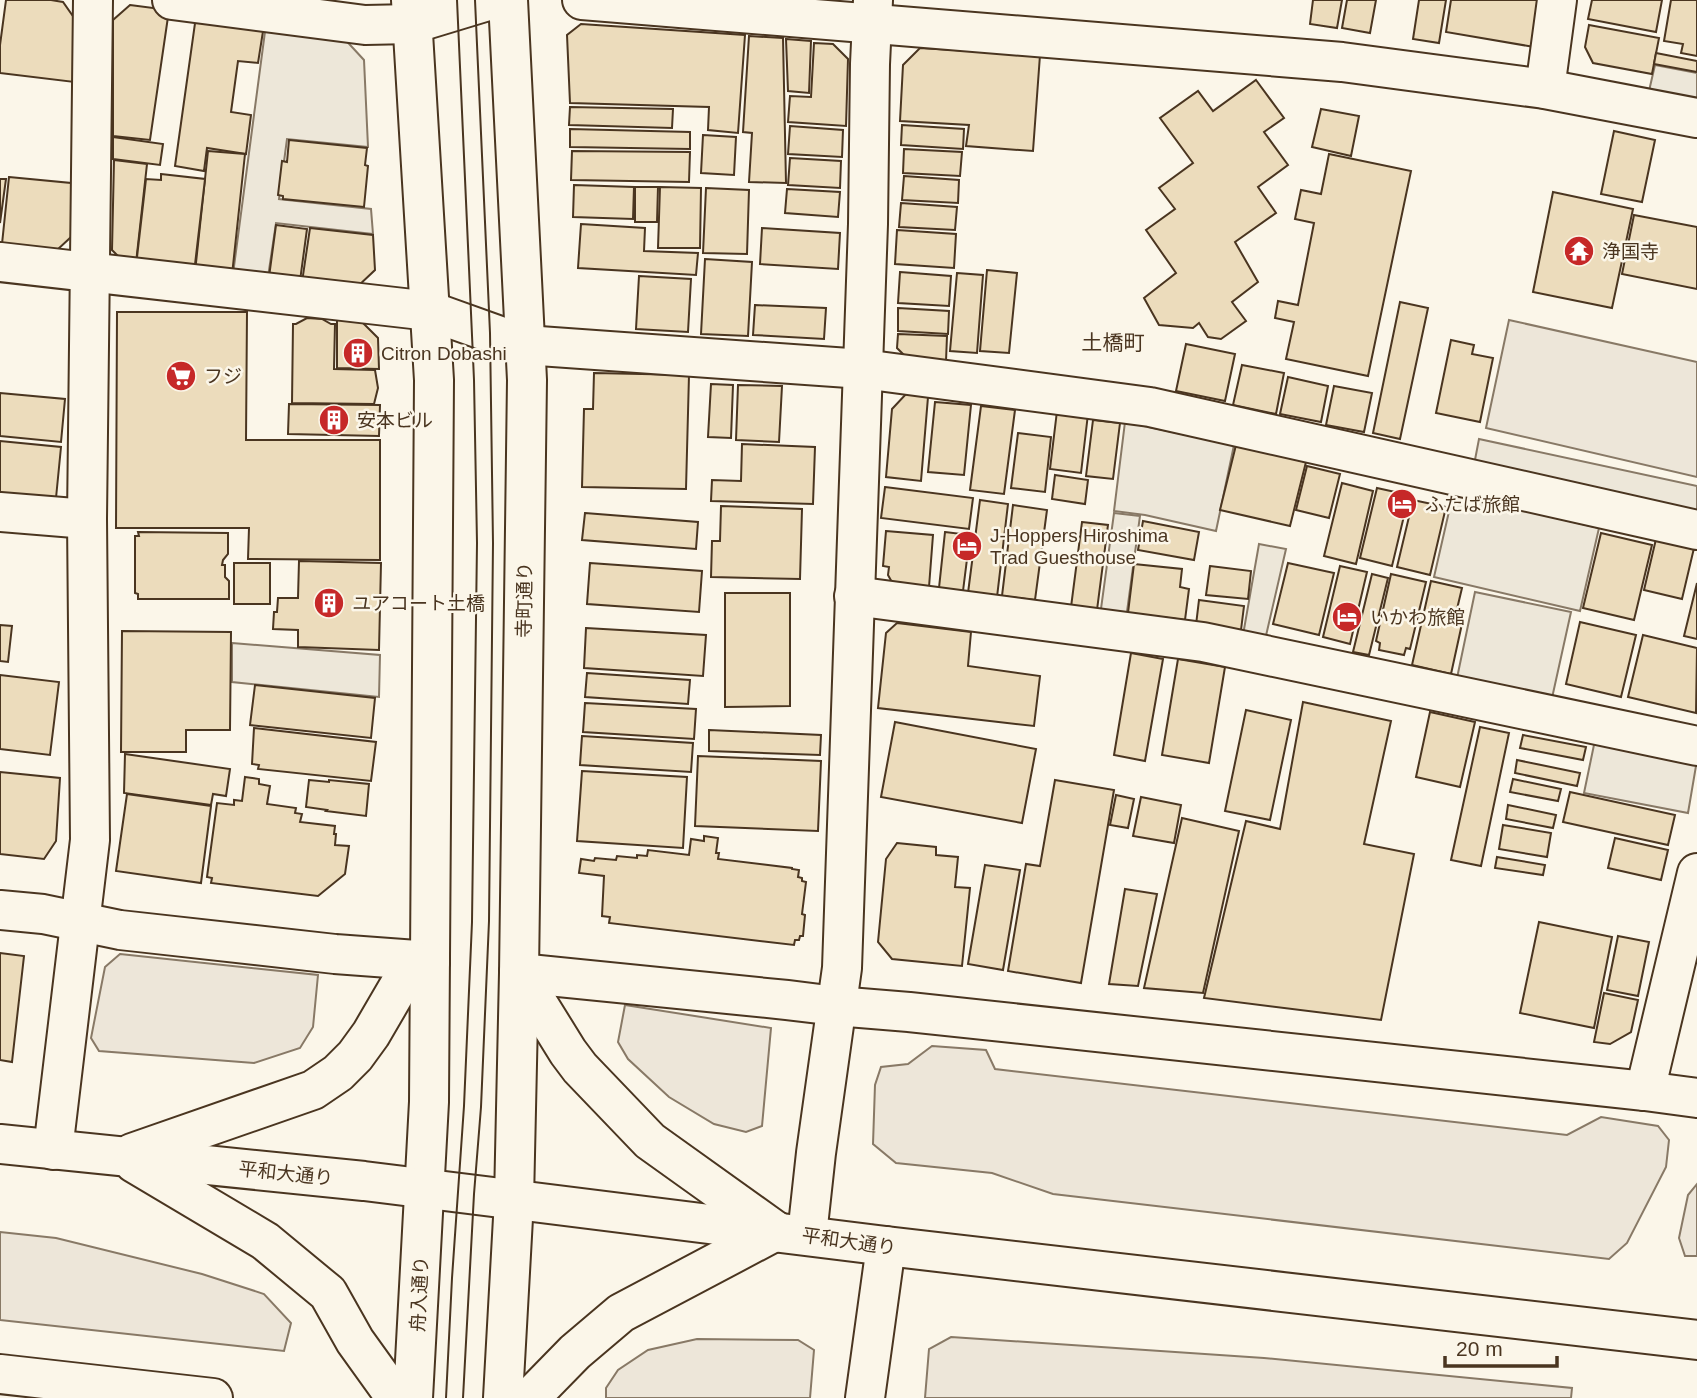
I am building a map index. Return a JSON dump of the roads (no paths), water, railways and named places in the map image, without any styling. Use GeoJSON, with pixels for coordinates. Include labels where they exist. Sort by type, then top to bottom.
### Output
{"type":"FeatureCollection","features":[{"type":"Feature","properties":{"kind":"street"},"geometry":{"type":"LineString","coordinates":[[52,1150],[90,840],[87,519],[93,0]]}},
{"type":"Feature","properties":{"kind":"street"},"geometry":{"type":"LineString","coordinates":[[173,0],[365,25],[411,12],[491,0]]}},
{"type":"Feature","properties":{"kind":"street","name":"寺町通り"},"geometry":{"type":"LineString","coordinates":[[508,0],[527,380],[514,1200]]}},
{"type":"Feature","properties":{"kind":"street"},"geometry":{"type":"LineString","coordinates":[[582,0],[873,11],[1342,62],[1545,89],[1697,118]]}},
{"type":"Feature","properties":{"kind":"street"},"geometry":{"type":"LineString","coordinates":[[1545,89],[1557,0]]}},
{"type":"Feature","properties":{"kind":"street"},"geometry":{"type":"LineString","coordinates":[[791,1233],[842,968],[873,11]]}},
{"type":"Feature","properties":{"kind":"street"},"geometry":{"type":"LineString","coordinates":[[411,12],[434,380],[429,1102],[425,1189]]}},
{"type":"Feature","properties":{"kind":"street"},"geometry":{"type":"LineString","coordinates":[[0,262],[430,311],[525,345],[863,369],[1150,407],[1697,530]]}},
{"type":"Feature","properties":{"kind":"street"},"geometry":{"type":"LineString","coordinates":[[0,512],[87,519]]}},
{"type":"Feature","properties":{"kind":"street"},"geometry":{"type":"LineString","coordinates":[[854,597],[1203,642],[1697,746]]}},
{"type":"Feature","properties":{"kind":"street"},"geometry":{"type":"LineString","coordinates":[[1645,1091],[1697,873]]}},
{"type":"Feature","properties":{"kind":"street"},"geometry":{"type":"LineString","coordinates":[[0,909],[120,930],[322,953],[430,961]]}},
{"type":"Feature","properties":{"kind":"street"},"geometry":{"type":"LineString","coordinates":[[123,1157],[313,1090],[338,1073],[355,1056],[403,979],[430,961]]}},
{"type":"Feature","properties":{"kind":"street"},"geometry":{"type":"LineString","coordinates":[[519,973],[1697,1098]]}},
{"type":"Feature","properties":{"kind":"street"},"geometry":{"type":"LineString","coordinates":[[519,973],[574,1060],[650,1141],[791,1233]]}},
{"type":"Feature","properties":{"kind":"street","name":"平和大通り"},"geometry":{"type":"LineString","coordinates":[[0,1144],[364,1181],[886,1246],[1697,1340]]}},
{"type":"Feature","properties":{"kind":"street"},"geometry":{"type":"LineString","coordinates":[[123,1157],[265,1241],[328,1293],[355,1340],[396,1398]]}},
{"type":"Feature","properties":{"kind":"street","name":"舟入通り"},"geometry":{"type":"LineString","coordinates":[[413,1398],[425,1189]]}},
{"type":"Feature","properties":{"kind":"street"},"geometry":{"type":"LineString","coordinates":[[503,1398],[514,1200]]}},
{"type":"Feature","properties":{"kind":"street"},"geometry":{"type":"LineString","coordinates":[[530,1398],[575,1352],[621,1313],[791,1233]]}},
{"type":"Feature","properties":{"kind":"street"},"geometry":{"type":"LineString","coordinates":[[865,1398],[886,1246]]}},
{"type":"Feature","properties":{"kind":"street"},"geometry":{"type":"LineString","coordinates":[[0,1374],[213,1398]]}},
{"type":"Feature","properties":{"kind":"tram line"},"geometry":{"type":"LineString","coordinates":[[446,1398],[472,922],[477,543],[474,380],[457,0]]}},
{"type":"Feature","properties":{"kind":"tram line"},"geometry":{"type":"LineString","coordinates":[[463,1398],[481,1107],[489,921],[493,543],[490,333],[475,0]]}},
{"type":"Feature","properties":{"kind":"place","name":"浄国寺"},"geometry":{"type":"Point","coordinates":[1579,251]}},
{"type":"Feature","properties":{"kind":"place","name":"Citron Dobashi"},"geometry":{"type":"Point","coordinates":[358,353]}},
{"type":"Feature","properties":{"kind":"place","name":"フジ"},"geometry":{"type":"Point","coordinates":[181,376]}},
{"type":"Feature","properties":{"kind":"place","name":"安本ビル"},"geometry":{"type":"Point","coordinates":[334,420]}},
{"type":"Feature","properties":{"kind":"place","name":"ふたば旅館"},"geometry":{"type":"Point","coordinates":[1402,504]}},
{"type":"Feature","properties":{"kind":"place","name":"J-Hoppers Hiroshima Trad Guesthouse"},"geometry":{"type":"Point","coordinates":[967,546]}},
{"type":"Feature","properties":{"kind":"place","name":"ユアコート土橋"},"geometry":{"type":"Point","coordinates":[329,603]}},
{"type":"Feature","properties":{"kind":"place","name":"いかわ旅館"},"geometry":{"type":"Point","coordinates":[1347,617]}},
{"type":"Feature","properties":{"kind":"district","name":"土橋町"},"geometry":{"type":"Point","coordinates":[1113,343]}}]}
